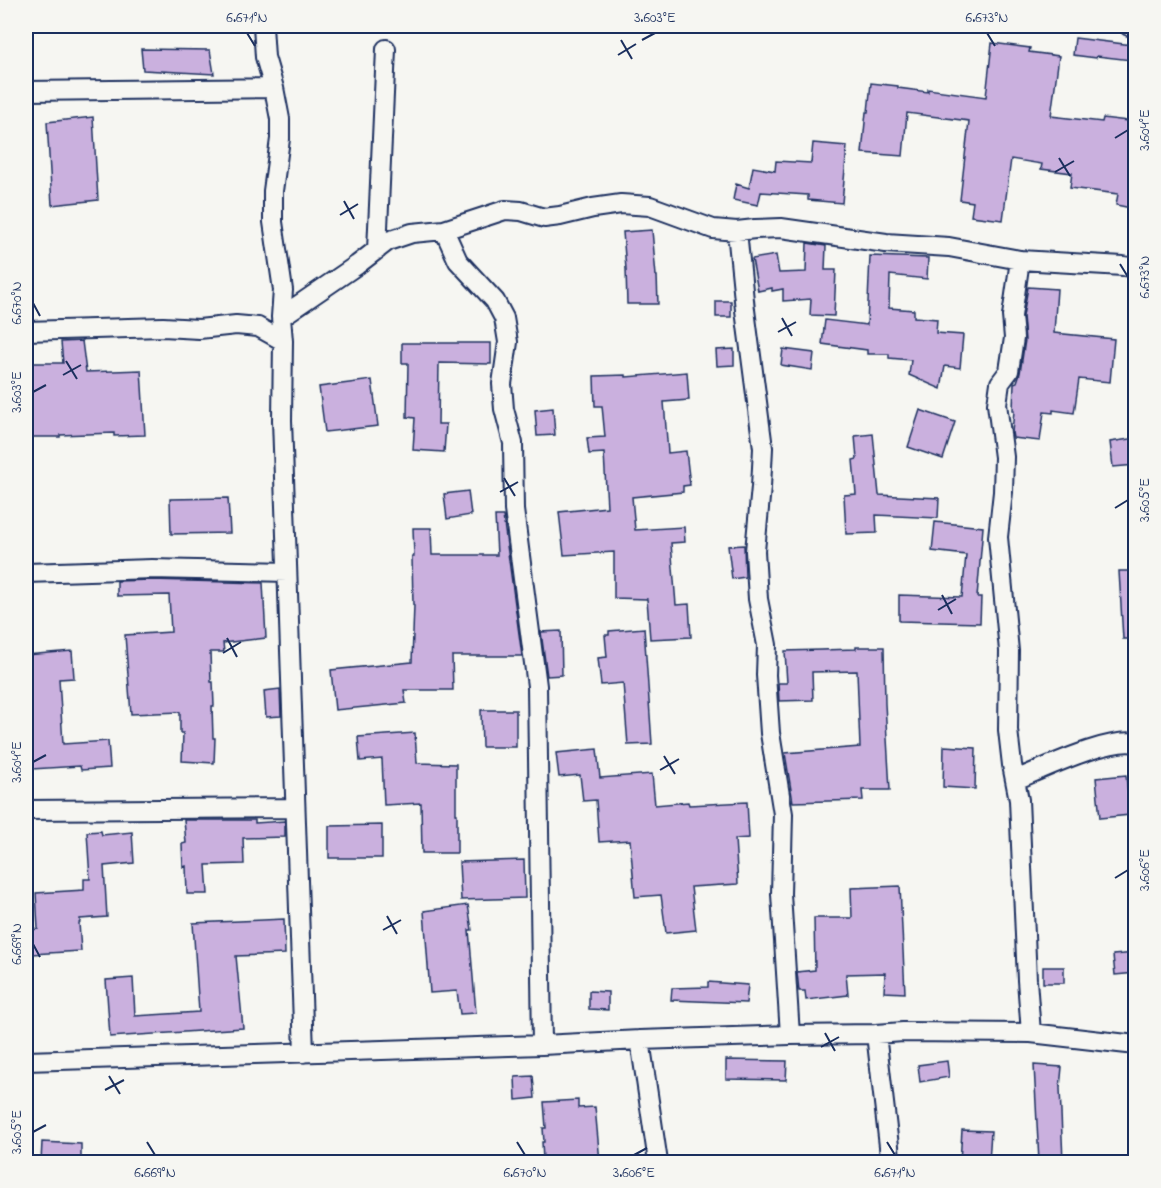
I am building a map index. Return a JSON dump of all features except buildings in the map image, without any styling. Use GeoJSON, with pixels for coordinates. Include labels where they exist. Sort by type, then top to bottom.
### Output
{"type":"FeatureCollection","features":[{"type":"Feature","properties":{"kind":"street"},"geometry":{"type":"LineString","coordinates":[[263,26],[265,57],[280,119],[280,139],[273,191],[273,222],[283,290],[282,420],[304,1053]]}},
{"type":"Feature","properties":{"kind":"street"},"geometry":{"type":"LineString","coordinates":[[1130,26],[1136,27]]}},
{"type":"Feature","properties":{"kind":"street"},"geometry":{"type":"LineString","coordinates":[[376,250],[386,49]]}},
{"type":"Feature","properties":{"kind":"street"},"geometry":{"type":"LineString","coordinates":[[26,92],[274,88]]}},
{"type":"Feature","properties":{"kind":"street"},"geometry":{"type":"LineString","coordinates":[[281,317],[388,241],[412,233],[444,230],[504,210],[521,211],[544,218],[621,204],[650,206],[713,229],[737,231],[781,228],[886,243],[949,247],[1020,260],[1136,268]]}},
{"type":"Feature","properties":{"kind":"street"},"geometry":{"type":"LineString","coordinates":[[444,230],[458,261],[495,301],[504,318],[508,342],[502,384],[504,409],[513,443],[514,510],[537,686],[542,1045]]}},
{"type":"Feature","properties":{"kind":"street"},"geometry":{"type":"LineString","coordinates":[[737,231],[763,448],[755,551],[758,599],[767,645],[766,675],[770,733],[783,814],[781,894],[790,1035]]}},
{"type":"Feature","properties":{"kind":"street"},"geometry":{"type":"LineString","coordinates":[[1020,260],[1012,316],[1014,338],[1009,371],[1000,382],[996,404],[1004,457],[998,537],[1009,651],[1008,730],[1019,800],[1031,1033]]}},
{"type":"Feature","properties":{"kind":"street"},"geometry":{"type":"LineString","coordinates":[[26,331],[163,327],[199,329],[236,325],[258,327],[283,341]]}},
{"type":"Feature","properties":{"kind":"street"},"geometry":{"type":"LineString","coordinates":[[26,573],[152,569],[287,573]]}},
{"type":"Feature","properties":{"kind":"street"},"geometry":{"type":"LineString","coordinates":[[1015,780],[1077,754],[1115,743],[1129,741],[1136,743]]}},
{"type":"Feature","properties":{"kind":"street"},"geometry":{"type":"LineString","coordinates":[[26,810],[295,808]]}},
{"type":"Feature","properties":{"kind":"street"},"geometry":{"type":"LineString","coordinates":[[26,1061],[903,1032],[1031,1033],[1136,1045]]}},
{"type":"Feature","properties":{"kind":"street"},"geometry":{"type":"LineString","coordinates":[[876,1034],[890,1162]]}},
{"type":"Feature","properties":{"kind":"street"},"geometry":{"type":"LineString","coordinates":[[640,1040],[658,1162]]}}]}
